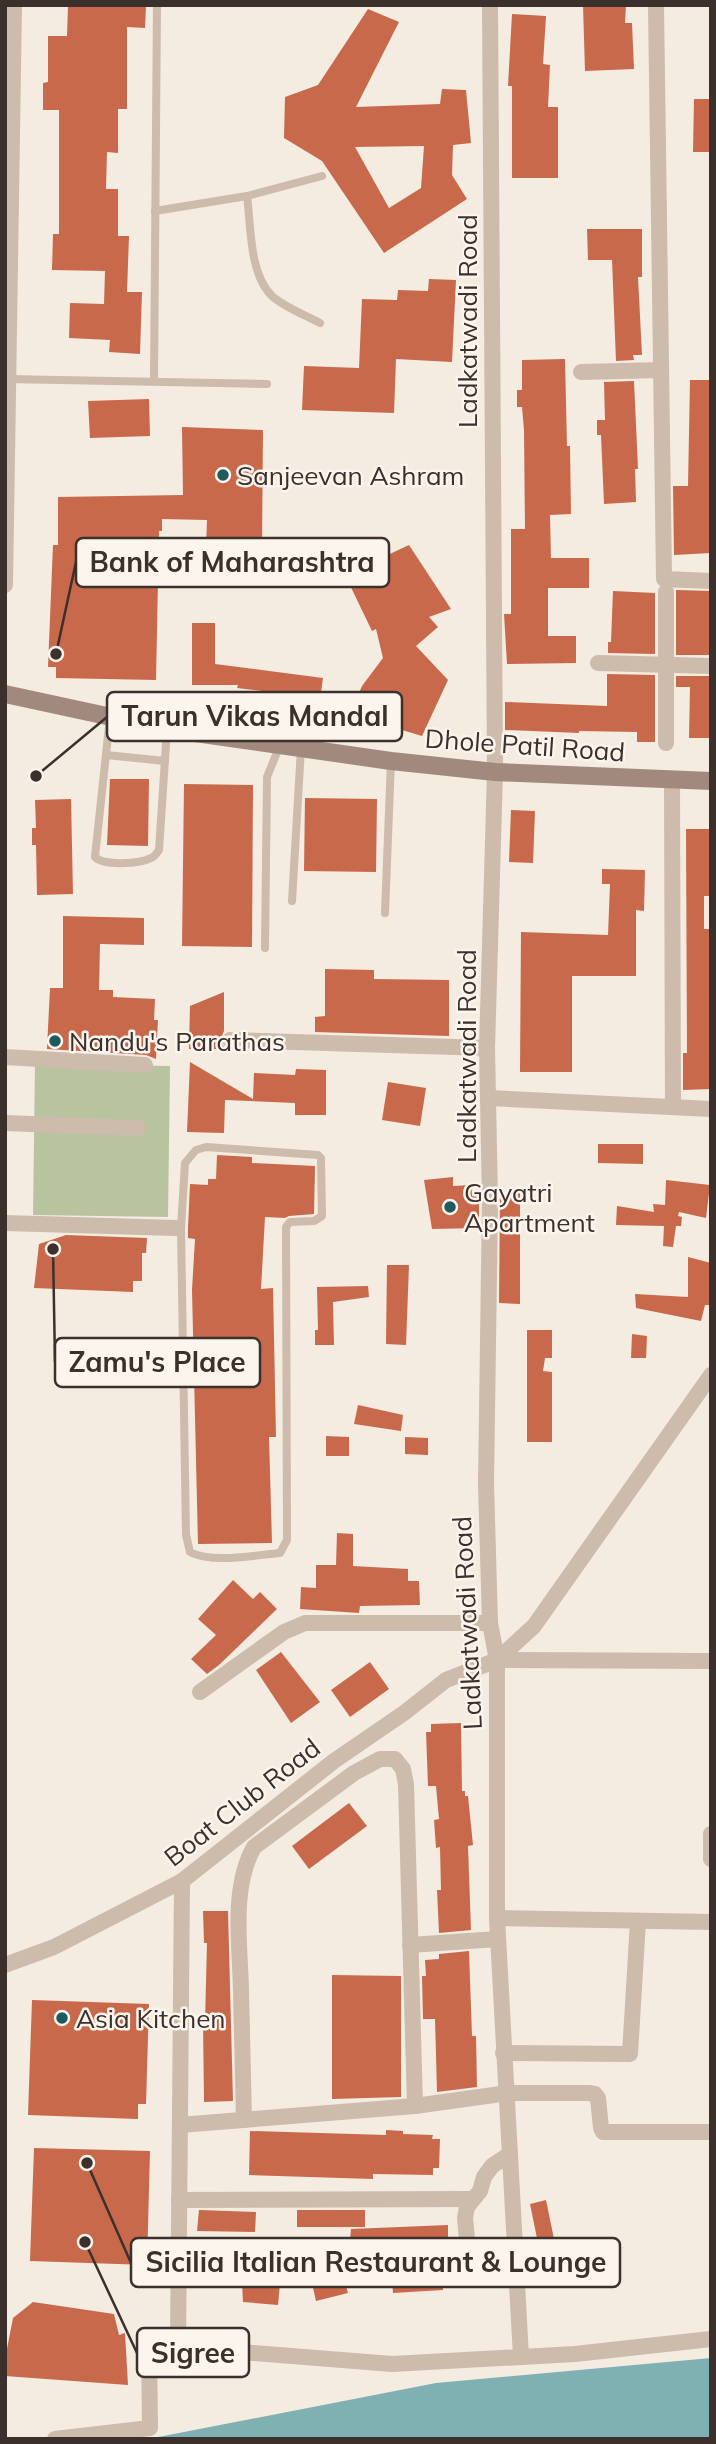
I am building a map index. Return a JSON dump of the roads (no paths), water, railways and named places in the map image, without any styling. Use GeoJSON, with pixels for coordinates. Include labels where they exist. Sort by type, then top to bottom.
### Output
{"type":"FeatureCollection","features":[{"type":"Feature","properties":{"kind":"street"},"geometry":{"type":"LineString","coordinates":[[5,585],[14,5]]}},
{"type":"Feature","properties":{"kind":"street","name":"Ladkatwadi Road"},"geometry":{"type":"LineString","coordinates":[[489,5],[495,772],[487,1048],[490,1201],[486,1484],[489,1623],[497,1660],[498,1939],[521,2357]]}},
{"type":"Feature","properties":{"kind":"street"},"geometry":{"type":"LineString","coordinates":[[656,5],[664,579],[711,581]]}},
{"type":"Feature","properties":{"kind":"street"},"geometry":{"type":"LineString","coordinates":[[581,372],[661,370]]}},
{"type":"Feature","properties":{"kind":"street"},"geometry":{"type":"LineString","coordinates":[[666,743],[667,592]]}},
{"type":"Feature","properties":{"kind":"street"},"geometry":{"type":"LineString","coordinates":[[598,663],[711,666]]}},
{"type":"Feature","properties":{"kind":"street","name":"Dhole Patil Road"},"geometry":{"type":"LineString","coordinates":[[5,694],[167,729],[391,761],[495,772],[711,781]]}},
{"type":"Feature","properties":{"kind":"street"},"geometry":{"type":"LineString","coordinates":[[672,780],[673,1107]]}},
{"type":"Feature","properties":{"kind":"street"},"geometry":{"type":"LineString","coordinates":[[230,1040],[487,1048]]}},
{"type":"Feature","properties":{"kind":"street"},"geometry":{"type":"LineString","coordinates":[[5,1057],[145,1065]]}},
{"type":"Feature","properties":{"kind":"street"},"geometry":{"type":"LineString","coordinates":[[489,1098],[711,1109]]}},
{"type":"Feature","properties":{"kind":"street"},"geometry":{"type":"LineString","coordinates":[[5,1124],[138,1128]]}},
{"type":"Feature","properties":{"kind":"street"},"geometry":{"type":"LineString","coordinates":[[5,1223],[179,1228]]}},
{"type":"Feature","properties":{"kind":"street"},"geometry":{"type":"LineString","coordinates":[[497,1660],[534,1626],[711,1375]]}},
{"type":"Feature","properties":{"kind":"street"},"geometry":{"type":"LineString","coordinates":[[200,1692],[284,1632],[305,1623],[489,1623]]}},
{"type":"Feature","properties":{"kind":"street"},"geometry":{"type":"LineString","coordinates":[[497,1660],[711,1661]]}},
{"type":"Feature","properties":{"kind":"street","name":"Boat Club Road"},"geometry":{"type":"LineString","coordinates":[[5,1965],[54,1947],[182,1881],[334,1761],[404,1713],[446,1680],[497,1660]]}},
{"type":"Feature","properties":{"kind":"street"},"geometry":{"type":"LineString","coordinates":[[244,2120],[239,1918],[245,1863],[254,1847],[354,1773],[380,1759],[395,1759],[404,1769],[406,1784],[415,2106]]}},
{"type":"Feature","properties":{"kind":"street"},"geometry":{"type":"LineString","coordinates":[[711,1834],[711,1859]]}},
{"type":"Feature","properties":{"kind":"street"},"geometry":{"type":"LineString","coordinates":[[227,1846],[245,1863]]}},
{"type":"Feature","properties":{"kind":"street"},"geometry":{"type":"LineString","coordinates":[[178,2347],[182,1881]]}},
{"type":"Feature","properties":{"kind":"street"},"geometry":{"type":"LineString","coordinates":[[498,1918],[711,1922]]}},
{"type":"Feature","properties":{"kind":"street"},"geometry":{"type":"LineString","coordinates":[[503,2053],[630,2054],[638,1921]]}},
{"type":"Feature","properties":{"kind":"street"},"geometry":{"type":"LineString","coordinates":[[410,1945],[498,1939]]}},
{"type":"Feature","properties":{"kind":"street"},"geometry":{"type":"LineString","coordinates":[[180,2125],[415,2106],[508,2093],[595,2094],[603,2132],[711,2132]]}},
{"type":"Feature","properties":{"kind":"street"},"geometry":{"type":"LineString","coordinates":[[179,2270],[464,2255],[468,2250],[467,2207],[480,2191],[484,2177],[492,2166],[510,2154]]}},
{"type":"Feature","properties":{"kind":"street"},"geometry":{"type":"LineString","coordinates":[[179,2200],[473,2199]]}},
{"type":"Feature","properties":{"kind":"street"},"geometry":{"type":"LineString","coordinates":[[55,2439],[150,2428],[149,2348],[178,2347],[392,2364],[575,2354],[711,2339]]}},
{"type":"Feature","properties":{"kind":"lane"},"geometry":{"type":"LineString","coordinates":[[154,382],[157,5]]}},
{"type":"Feature","properties":{"kind":"lane"},"geometry":{"type":"LineString","coordinates":[[155,212],[247,196],[322,176]]}},
{"type":"Feature","properties":{"kind":"lane"},"geometry":{"type":"LineString","coordinates":[[247,196],[255,265],[260,280],[272,297],[320,323]]}},
{"type":"Feature","properties":{"kind":"lane"},"geometry":{"type":"LineString","coordinates":[[7,379],[267,384]]}},
{"type":"Feature","properties":{"kind":"lane"},"geometry":{"type":"LineString","coordinates":[[110,716],[95,857],[99,861],[108,863],[150,859],[159,850],[167,729]]}},
{"type":"Feature","properties":{"kind":"lane"},"geometry":{"type":"LineString","coordinates":[[265,948],[267,777],[280,745]]}},
{"type":"Feature","properties":{"kind":"lane"},"geometry":{"type":"LineString","coordinates":[[292,901],[301,748]]}},
{"type":"Feature","properties":{"kind":"lane"},"geometry":{"type":"LineString","coordinates":[[106,755],[165,761]]}},
{"type":"Feature","properties":{"kind":"lane"},"geometry":{"type":"LineString","coordinates":[[385,913],[391,761]]}},
{"type":"Feature","properties":{"kind":"lane"},"geometry":{"type":"LineString","coordinates":[[206,1147],[320,1157],[322,1216],[314,1221],[288,1223],[285,1227],[287,1540],[280,1553],[200,1557],[190,1552],[186,1535],[179,1228],[186,1163],[197,1150],[206,1147]]}},
{"type":"Feature","properties":{"kind":"water"},"geometry":{"type":"Polygon","coordinates":[[[711,2358],[711,2439],[148,2439],[436,2383],[711,2358]]]}},
{"type":"Feature","properties":{"kind":"place","name":"Sanjeevan Ashram"},"geometry":{"type":"Point","coordinates":[223,475]}},
{"type":"Feature","properties":{"kind":"place","name":"Bank of Maharashtra"},"geometry":{"type":"Point","coordinates":[56,654]}},
{"type":"Feature","properties":{"kind":"place","name":"Tarun Vikas Mandal"},"geometry":{"type":"Point","coordinates":[36,776]}},
{"type":"Feature","properties":{"kind":"place","name":"Nandu's Parathas"},"geometry":{"type":"Point","coordinates":[55,1041]}},
{"type":"Feature","properties":{"kind":"place","name":"Gayatri Apartment"},"geometry":{"type":"Point","coordinates":[450,1207]}},
{"type":"Feature","properties":{"kind":"place","name":"Zamu's Place"},"geometry":{"type":"Point","coordinates":[53,1249]}},
{"type":"Feature","properties":{"kind":"place","name":"Asia Kitchen"},"geometry":{"type":"Point","coordinates":[62,2018]}},
{"type":"Feature","properties":{"kind":"place","name":"Sicilia Italian Restaurant & Lounge"},"geometry":{"type":"Point","coordinates":[87,2163]}},
{"type":"Feature","properties":{"kind":"place","name":"Sigree"},"geometry":{"type":"Point","coordinates":[85,2242]}}]}
